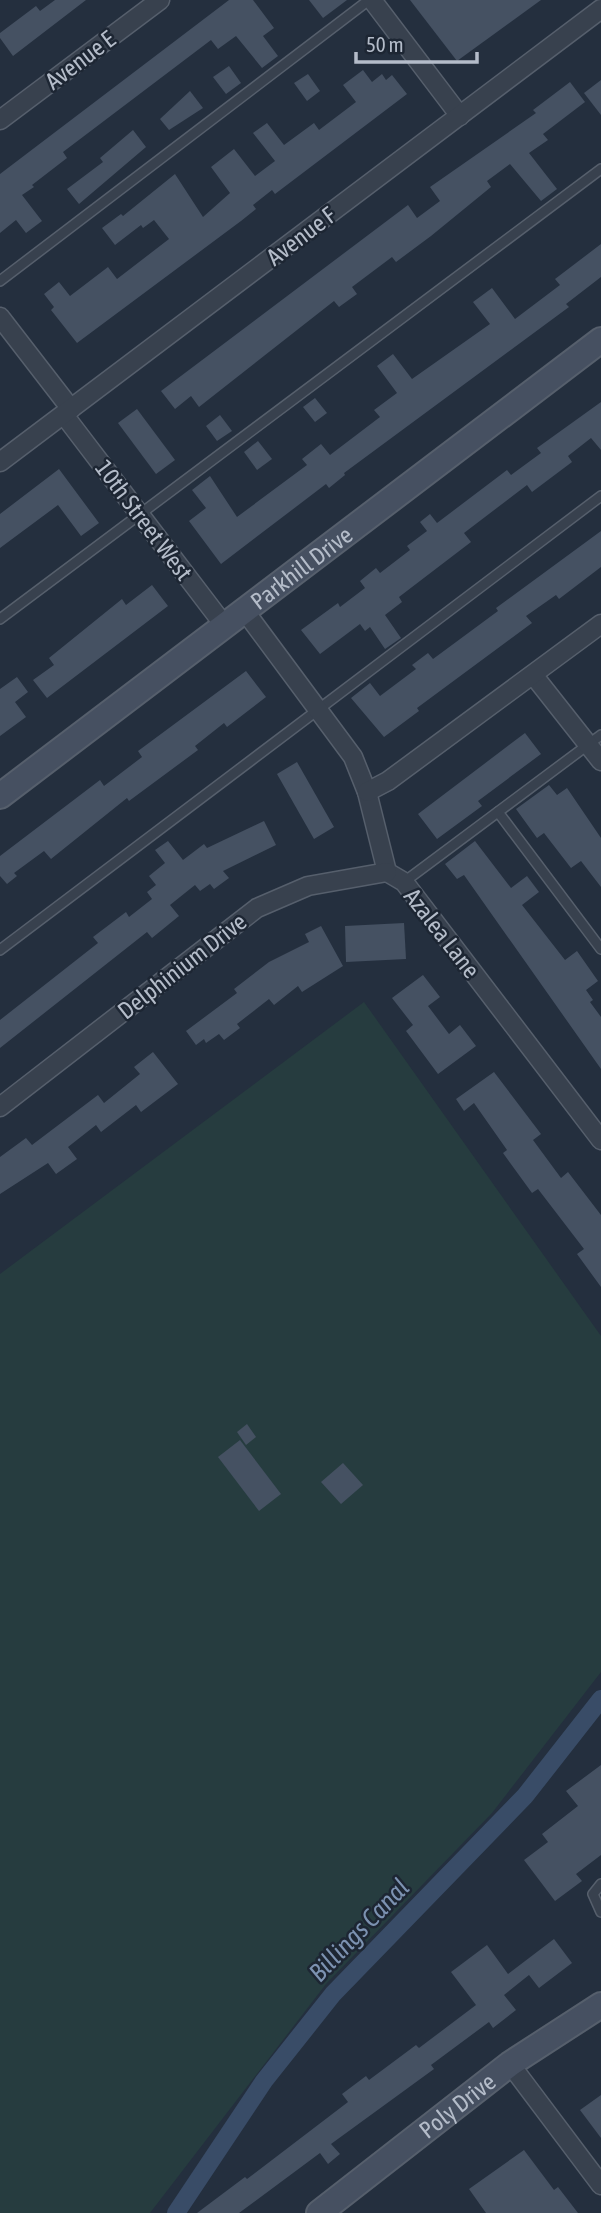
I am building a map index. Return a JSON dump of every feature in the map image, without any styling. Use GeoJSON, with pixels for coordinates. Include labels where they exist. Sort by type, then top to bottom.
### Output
{"type":"FeatureCollection","features":[{"type":"Feature","properties":{"kind":"street","name":"Avenue E"},"geometry":{"type":"LineString","coordinates":[[0,120],[160,0]]}},
{"type":"Feature","properties":{"kind":"street"},"geometry":{"type":"LineString","coordinates":[[370,0],[460,116]]}},
{"type":"Feature","properties":{"kind":"street","name":"Avenue F"},"geometry":{"type":"LineString","coordinates":[[0,462],[601,9]]}},
{"type":"Feature","properties":{"kind":"street","name":"10th Street West"},"geometry":{"type":"LineString","coordinates":[[0,317],[139,512],[224,625]]}},
{"type":"Feature","properties":{"kind":"street","name":"Parkhill Drive"},"geometry":{"type":"LineString","coordinates":[[0,796],[601,340]]}},
{"type":"Feature","properties":{"kind":"street","name":"Azalea Lane"},"geometry":{"type":"LineString","coordinates":[[244,610],[353,757],[368,792],[387,873],[404,882],[601,1140]]}},
{"type":"Feature","properties":{"kind":"street"},"geometry":{"type":"LineString","coordinates":[[368,792],[388,781],[534,676],[601,624]]}},
{"type":"Feature","properties":{"kind":"street"},"geometry":{"type":"LineString","coordinates":[[534,676],[595,740],[601,761]]}},
{"type":"Feature","properties":{"kind":"street","name":"Delphinium Drive"},"geometry":{"type":"LineString","coordinates":[[0,1107],[257,908],[307,886],[387,873]]}},
{"type":"Feature","properties":{"kind":"street","name":"Poly Drive"},"geometry":{"type":"LineString","coordinates":[[318,2213],[510,2064],[601,2005]]}},
{"type":"Feature","properties":{"kind":"street"},"geometry":{"type":"LineString","coordinates":[[510,2064],[601,2185]]}},
{"type":"Feature","properties":{"kind":"lane"},"geometry":{"type":"LineString","coordinates":[[0,281],[370,0]]}},
{"type":"Feature","properties":{"kind":"lane"},"geometry":{"type":"LineString","coordinates":[[0,619],[139,512],[601,169]]}},
{"type":"Feature","properties":{"kind":"lane"},"geometry":{"type":"LineString","coordinates":[[0,950],[601,496]]}},
{"type":"Feature","properties":{"kind":"lane"},"geometry":{"type":"LineString","coordinates":[[404,882],[595,740]]}},
{"type":"Feature","properties":{"kind":"lane"},"geometry":{"type":"LineString","coordinates":[[498,812],[601,949]]}},
{"type":"Feature","properties":{"kind":"lane"},"geometry":{"type":"LineString","coordinates":[[601,1884],[593,1894],[601,1912]]}},
{"type":"Feature","properties":{"kind":"green space"},"geometry":{"type":"Polygon","coordinates":[[[364,1002],[601,1336],[601,1672],[492,1813],[326,1984],[150,2213],[0,2213],[0,1274],[364,1002]]]}},
{"type":"Feature","properties":{"kind":"building"},"geometry":{"type":"Polygon","coordinates":[[[55,0],[86,0],[13,56],[0,38],[0,33],[36,6],[40,11],[55,0]]]}},
{"type":"Feature","properties":{"kind":"building"},"geometry":{"type":"Polygon","coordinates":[[[229,0],[253,0],[274,28],[263,36],[278,56],[262,68],[236,36],[218,49],[211,40],[63,152],[67,158],[22,195],[42,221],[26,233],[16,220],[0,233],[0,174],[229,0]]]}},
{"type":"Feature","properties":{"kind":"building"},"geometry":{"type":"Polygon","coordinates":[[[309,0],[347,0],[323,18],[309,0]]]}},
{"type":"Feature","properties":{"kind":"building"},"geometry":{"type":"Polygon","coordinates":[[[410,0],[541,0],[457,61],[410,0]]]}},
{"type":"Feature","properties":{"kind":"building"},"geometry":{"type":"Polygon","coordinates":[[[229,66],[241,83],[226,94],[213,77],[229,66]]]}},
{"type":"Feature","properties":{"kind":"building"},"geometry":{"type":"Polygon","coordinates":[[[363,70],[372,82],[382,74],[386,80],[392,75],[407,94],[275,194],[272,190],[253,205],[256,209],[241,221],[77,343],[51,310],[54,307],[44,294],[59,282],[70,296],[108,267],[117,279],[169,239],[154,220],[143,228],[141,225],[115,245],[102,228],[121,214],[123,216],[175,174],[203,217],[230,193],[211,167],[234,149],[255,176],[275,161],[253,133],[267,123],[284,145],[314,123],[319,130],[356,102],[343,85],[363,70]]]}},
{"type":"Feature","properties":{"kind":"building"},"geometry":{"type":"Polygon","coordinates":[[[308,74],[320,91],[307,101],[294,83],[308,74]]]}},
{"type":"Feature","properties":{"kind":"building"},"geometry":{"type":"Polygon","coordinates":[[[601,80],[601,115],[584,93],[601,80]]]}},
{"type":"Feature","properties":{"kind":"building"},"geometry":{"type":"Polygon","coordinates":[[[570,82],[585,102],[543,134],[548,140],[529,153],[557,189],[541,201],[510,164],[487,181],[491,187],[431,236],[396,262],[392,257],[352,287],[357,294],[339,307],[334,301],[199,407],[191,396],[175,409],[161,391],[408,205],[417,218],[440,201],[430,187],[536,113],[533,110],[570,82]]]}},
{"type":"Feature","properties":{"kind":"building"},"geometry":{"type":"Polygon","coordinates":[[[190,91],[203,108],[169,130],[160,119],[190,91]]]}},
{"type":"Feature","properties":{"kind":"building"},"geometry":{"type":"Polygon","coordinates":[[[133,130],[146,147],[79,204],[67,189],[103,162],[100,158],[133,130]]]}},
{"type":"Feature","properties":{"kind":"building"},"geometry":{"type":"Polygon","coordinates":[[[601,244],[601,277],[566,304],[569,307],[344,473],[345,475],[329,488],[326,484],[221,564],[189,521],[206,508],[192,490],[210,476],[237,517],[307,465],[302,459],[321,444],[330,455],[380,417],[374,410],[397,393],[377,366],[393,354],[412,379],[490,324],[473,302],[492,288],[515,319],[560,285],[555,279],[601,244]]]}},
{"type":"Feature","properties":{"kind":"building"},"geometry":{"type":"Polygon","coordinates":[[[315,398],[327,413],[315,422],[303,407],[315,398]]]}},
{"type":"Feature","properties":{"kind":"building"},"geometry":{"type":"Polygon","coordinates":[[[601,402],[601,450],[591,438],[568,456],[572,462],[532,492],[527,485],[464,533],[471,542],[399,597],[402,602],[385,615],[401,638],[385,649],[370,627],[365,631],[360,624],[320,654],[301,630],[338,603],[340,607],[365,588],[360,581],[376,568],[380,573],[410,550],[407,546],[427,531],[420,522],[430,514],[437,523],[507,470],[511,475],[541,453],[537,448],[601,402]]]}},
{"type":"Feature","properties":{"kind":"building"},"geometry":{"type":"Polygon","coordinates":[[[137,409],[175,460],[156,474],[118,423],[137,409]]]}},
{"type":"Feature","properties":{"kind":"building"},"geometry":{"type":"Polygon","coordinates":[[[220,415],[232,431],[217,441],[206,426],[220,415]]]}},
{"type":"Feature","properties":{"kind":"building"},"geometry":{"type":"Polygon","coordinates":[[[258,441],[272,459],[257,470],[244,452],[258,441]]]}},
{"type":"Feature","properties":{"kind":"building"},"geometry":{"type":"Polygon","coordinates":[[[59,469],[99,523],[81,536],[58,505],[0,548],[0,514],[59,469]]]}},
{"type":"Feature","properties":{"kind":"building"},"geometry":{"type":"Polygon","coordinates":[[[601,531],[601,567],[559,599],[556,595],[526,616],[532,623],[417,708],[419,711],[384,737],[351,698],[370,683],[380,696],[416,669],[412,665],[428,653],[433,659],[498,611],[496,608],[601,531]]]}},
{"type":"Feature","properties":{"kind":"building"},"geometry":{"type":"Polygon","coordinates":[[[152,585],[168,606],[47,698],[33,680],[54,665],[49,658],[122,599],[126,605],[152,585]]]}},
{"type":"Feature","properties":{"kind":"building"},"geometry":{"type":"Polygon","coordinates":[[[246,671],[266,697],[227,727],[224,723],[195,746],[198,750],[129,801],[127,798],[51,859],[44,851],[14,873],[17,876],[7,884],[0,876],[0,856],[100,780],[104,786],[142,757],[138,751],[246,671]]]}},
{"type":"Feature","properties":{"kind":"building"},"geometry":{"type":"Polygon","coordinates":[[[17,677],[28,692],[15,702],[26,717],[0,736],[0,689],[17,677]]]}},
{"type":"Feature","properties":{"kind":"building"},"geometry":{"type":"Polygon","coordinates":[[[525,733],[541,754],[478,801],[482,806],[437,839],[418,814],[525,733]]]}},
{"type":"Feature","properties":{"kind":"building"},"geometry":{"type":"Polygon","coordinates":[[[297,762],[334,827],[314,839],[277,774],[297,762]]]}},
{"type":"Feature","properties":{"kind":"building"},"geometry":{"type":"Polygon","coordinates":[[[549,785],[557,795],[567,788],[601,838],[601,887],[581,861],[571,868],[544,833],[537,838],[516,809],[549,785]]]}},
{"type":"Feature","properties":{"kind":"building"},"geometry":{"type":"Polygon","coordinates":[[[264,821],[276,845],[223,871],[229,878],[214,889],[210,884],[200,891],[195,885],[170,905],[179,916],[152,938],[147,932],[0,1048],[0,1020],[98,943],[93,937],[126,912],[129,917],[152,899],[147,892],[156,885],[149,876],[165,863],[155,850],[168,841],[183,860],[204,844],[207,848],[264,821]]]}},
{"type":"Feature","properties":{"kind":"building"},"geometry":{"type":"Polygon","coordinates":[[[475,841],[511,888],[527,876],[539,892],[522,905],[565,960],[577,951],[598,981],[586,990],[593,1000],[590,1002],[601,1017],[601,1069],[464,875],[457,879],[445,864],[475,841]]]}},
{"type":"Feature","properties":{"kind":"building"},"geometry":{"type":"Polygon","coordinates":[[[404,923],[406,959],[346,962],[345,926],[404,923]]]}},
{"type":"Feature","properties":{"kind":"building"},"geometry":{"type":"Polygon","coordinates":[[[321,926],[343,966],[302,992],[298,986],[274,1005],[269,999],[237,1024],[240,1028],[224,1040],[219,1034],[206,1043],[204,1039],[196,1045],[186,1031],[237,993],[234,989],[269,962],[309,942],[305,934],[321,926]]]}},
{"type":"Feature","properties":{"kind":"building"},"geometry":{"type":"Polygon","coordinates":[[[423,975],[440,997],[428,1006],[449,1034],[460,1025],[476,1046],[438,1074],[406,1031],[413,1025],[392,998],[423,975]]]}},
{"type":"Feature","properties":{"kind":"building"},"geometry":{"type":"Polygon","coordinates":[[[153,1052],[178,1084],[141,1112],[136,1105],[101,1132],[96,1125],[68,1147],[77,1159],[56,1174],[48,1163],[0,1194],[0,1157],[26,1138],[32,1145],[98,1095],[104,1103],[140,1074],[134,1067],[153,1052]]]}},
{"type":"Feature","properties":{"kind":"building"},"geometry":{"type":"Polygon","coordinates":[[[494,1072],[541,1134],[533,1140],[561,1178],[568,1172],[601,1215],[601,1287],[577,1254],[584,1249],[538,1189],[532,1193],[503,1153],[507,1150],[474,1103],[464,1111],[456,1099],[494,1072]]]}},
{"type":"Feature","properties":{"kind":"building"},"geometry":{"type":"Polygon","coordinates":[[[247,1424],[256,1437],[246,1445],[237,1432],[247,1424]]]}},
{"type":"Feature","properties":{"kind":"building"},"geometry":{"type":"Polygon","coordinates":[[[240,1440],[281,1494],[259,1511],[218,1457],[240,1440]]]}},
{"type":"Feature","properties":{"kind":"building"},"geometry":{"type":"Polygon","coordinates":[[[343,1463],[363,1485],[341,1504],[321,1482],[343,1463]]]}},
{"type":"Feature","properties":{"kind":"building"},"geometry":{"type":"Polygon","coordinates":[[[601,1765],[601,1855],[576,1874],[582,1881],[555,1901],[524,1860],[548,1842],[542,1834],[578,1806],[566,1791],[601,1765]]]}},
{"type":"Feature","properties":{"kind":"building"},"geometry":{"type":"Polygon","coordinates":[[[554,1939],[572,1963],[539,1988],[529,1975],[504,1995],[516,2010],[493,2028],[489,2022],[431,2065],[434,2069],[331,2144],[340,2154],[328,2164],[320,2153],[239,2213],[197,2213],[245,2177],[247,2179],[348,2102],[342,2094],[366,2076],[369,2080],[416,2045],[419,2048],[476,2005],[451,1972],[487,1945],[508,1974],[554,1939]]]}},
{"type":"Feature","properties":{"kind":"building"},"geometry":{"type":"Polygon","coordinates":[[[601,2095],[601,2138],[580,2110],[601,2095]]]}},
{"type":"Feature","properties":{"kind":"building"},"geometry":{"type":"Polygon","coordinates":[[[524,2150],[554,2190],[558,2187],[578,2213],[486,2213],[469,2189],[524,2150]]]}},
{"type":"Feature","properties":{"kind":"waterway","name":"Billings Canal"},"geometry":{"type":"LineString","coordinates":[[176,2213],[264,2081],[333,1994],[525,1796],[601,1699]]}}]}
